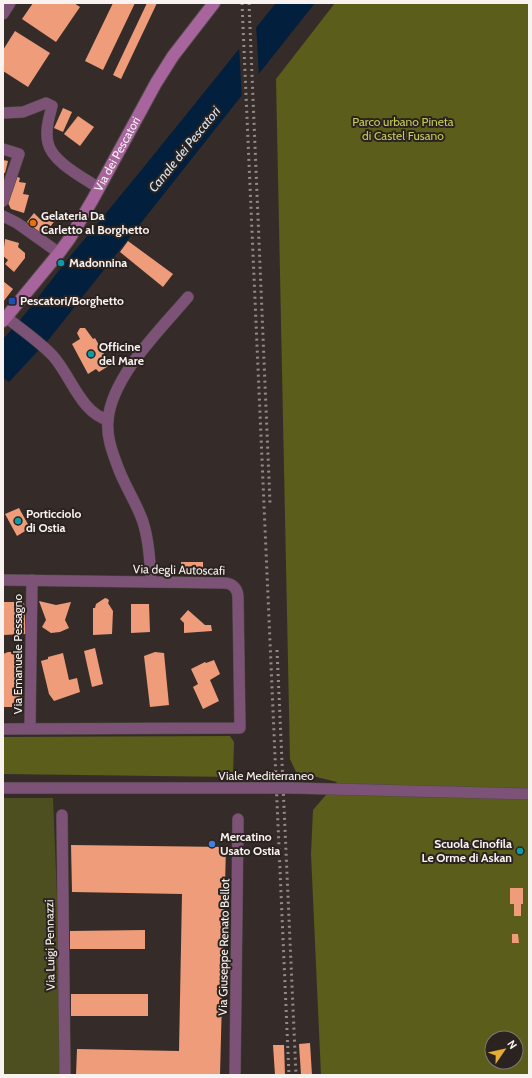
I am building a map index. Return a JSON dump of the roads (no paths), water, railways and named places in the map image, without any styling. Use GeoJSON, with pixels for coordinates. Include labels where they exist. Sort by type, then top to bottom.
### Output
{"type":"FeatureCollection","features":[{"type":"Feature","properties":{"kind":"street"},"geometry":{"type":"LineString","coordinates":[[3,14],[10,3]]}},
{"type":"Feature","properties":{"kind":"street","name":"Via dei Pescatori"},"geometry":{"type":"LineString","coordinates":[[5,319],[59,253],[81,221],[156,83],[173,56],[214,3]]}},
{"type":"Feature","properties":{"kind":"street"},"geometry":{"type":"LineString","coordinates":[[3,113],[23,112],[46,103],[52,106],[48,122],[47,135],[50,150],[61,162],[99,188]]}},
{"type":"Feature","properties":{"kind":"street"},"geometry":{"type":"LineString","coordinates":[[3,149],[19,154],[3,201]]}},
{"type":"Feature","properties":{"kind":"street"},"geometry":{"type":"LineString","coordinates":[[3,216],[17,223],[59,253]]}},
{"type":"Feature","properties":{"kind":"street"},"geometry":{"type":"LineString","coordinates":[[151,582],[145,530],[139,512],[119,472],[114,458],[108,420],[111,404],[115,394],[136,359],[188,297]]}},
{"type":"Feature","properties":{"kind":"street"},"geometry":{"type":"LineString","coordinates":[[5,319],[43,346],[60,365],[89,409],[98,416],[108,420]]}},
{"type":"Feature","properties":{"kind":"street","name":"Via degli Autoscafi"},"geometry":{"type":"LineString","coordinates":[[3,580],[228,583],[236,590],[238,598],[240,728],[30,728]]}},
{"type":"Feature","properties":{"kind":"street","name":"Via Emanuele Pessagno"},"geometry":{"type":"LineString","coordinates":[[30,728],[32,580]]}},
{"type":"Feature","properties":{"kind":"street"},"geometry":{"type":"LineString","coordinates":[[3,729],[30,728]]}},
{"type":"Feature","properties":{"kind":"street","name":"Viale Mediterraneo"},"geometry":{"type":"LineString","coordinates":[[3,788],[292,788],[529,794]]}},
{"type":"Feature","properties":{"kind":"street","name":"Via Luigi Pennazzi"},"geometry":{"type":"LineString","coordinates":[[62,815],[64,1075]]}},
{"type":"Feature","properties":{"kind":"street","name":"Via Giuseppe Renato Bellot"},"geometry":{"type":"LineString","coordinates":[[235,1075],[238,819]]}},
{"type":"Feature","properties":{"kind":"water","name":"Canale dei Pescatori"},"geometry":{"type":"Polygon","coordinates":[[[276,3],[315,3],[50,338],[9,382],[3,378],[3,339],[30,308],[72,254],[276,3]]]}},
{"type":"Feature","properties":{"kind":"railway"},"geometry":{"type":"LineString","coordinates":[[242,3],[289,1075]]}},
{"type":"Feature","properties":{"kind":"railway"},"geometry":{"type":"LineString","coordinates":[[249,3],[270,503]]}},
{"type":"Feature","properties":{"kind":"railway"},"geometry":{"type":"LineString","coordinates":[[277,650],[296,1075]]}},
{"type":"Feature","properties":{"kind":"place","name":"Gelateria Da Carletto al Borghetto"},"geometry":{"type":"Point","coordinates":[33,223]}},
{"type":"Feature","properties":{"kind":"place","name":"Madonnina"},"geometry":{"type":"Point","coordinates":[61,263]}},
{"type":"Feature","properties":{"kind":"place","name":"Pescatori/Borghetto"},"geometry":{"type":"Point","coordinates":[12,301]}},
{"type":"Feature","properties":{"kind":"place","name":"Officine del Mare"},"geometry":{"type":"Point","coordinates":[91,354]}},
{"type":"Feature","properties":{"kind":"place","name":"Porticciolo di Ostia"},"geometry":{"type":"Point","coordinates":[18,521]}},
{"type":"Feature","properties":{"kind":"place","name":"Mercatino Usato Ostia"},"geometry":{"type":"Point","coordinates":[212,844]}},
{"type":"Feature","properties":{"kind":"place","name":"Scuola Cinofila Le Orme di Askan"},"geometry":{"type":"Point","coordinates":[520,851]}},
{"type":"Feature","properties":{"kind":"park label","name":"Parco urbano Pineta di Castel Fusano"},"geometry":{"type":"Point","coordinates":[403,129]}}]}
